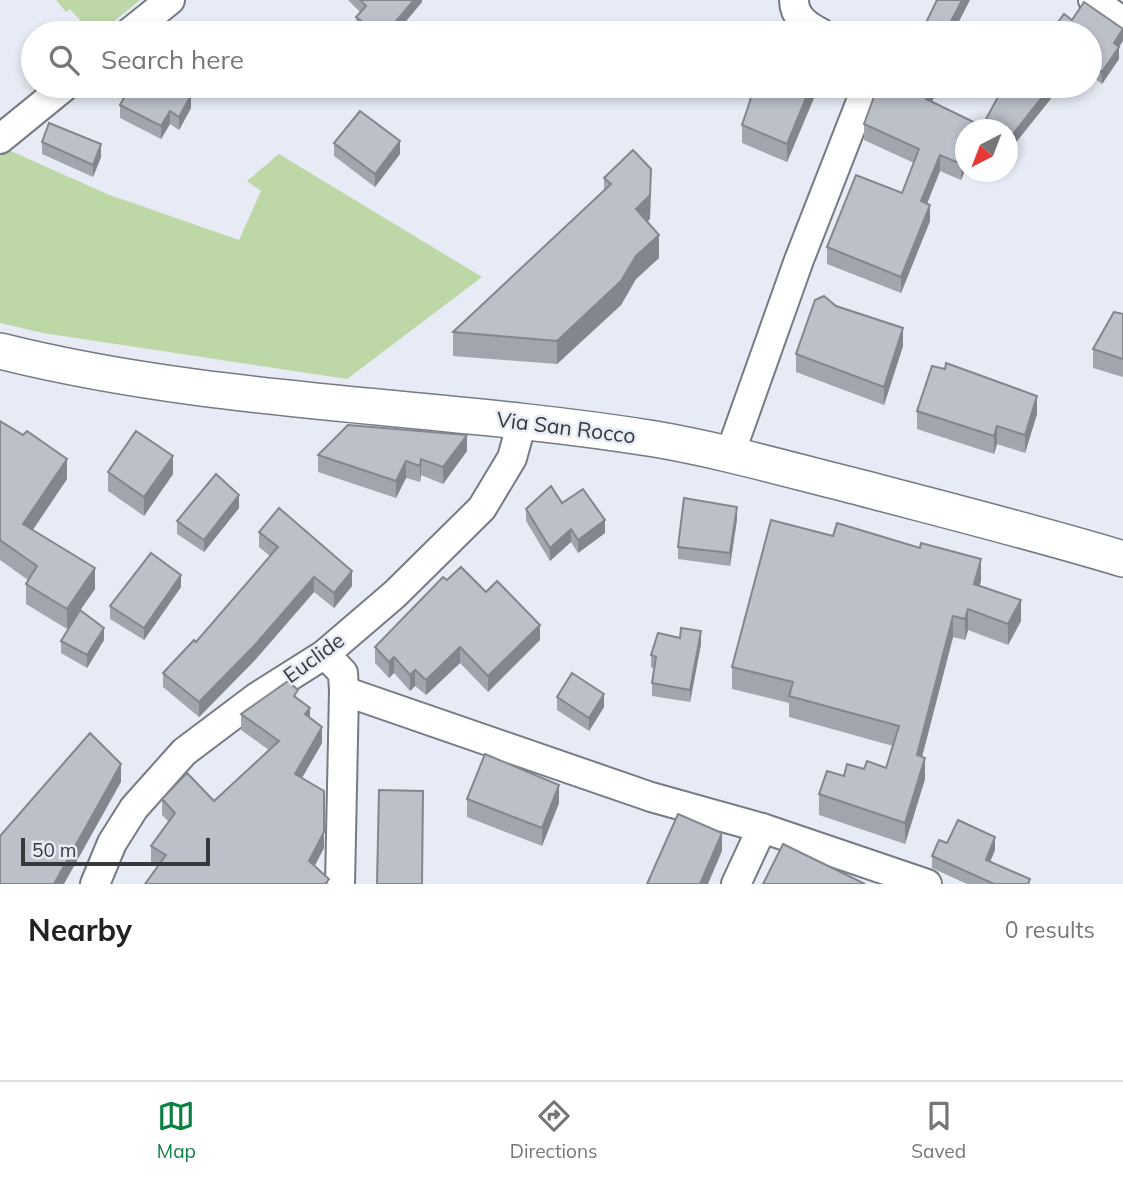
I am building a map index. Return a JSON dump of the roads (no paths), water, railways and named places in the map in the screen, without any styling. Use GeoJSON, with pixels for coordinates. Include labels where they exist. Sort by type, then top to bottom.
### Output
{"type":"FeatureCollection","features":[{"type":"Feature","properties":{"kind":"street"},"geometry":{"type":"LineString","coordinates":[[144,21],[170,0]]}},
{"type":"Feature","properties":{"kind":"street"},"geometry":{"type":"LineString","coordinates":[[794,0],[803,21]]}},
{"type":"Feature","properties":{"kind":"street"},"geometry":{"type":"LineString","coordinates":[[1093,0],[1123,22]]}},
{"type":"Feature","properties":{"kind":"street"},"geometry":{"type":"LineString","coordinates":[[0,139],[50,98]]}},
{"type":"Feature","properties":{"kind":"street"},"geometry":{"type":"LineString","coordinates":[[730,454],[799,260],[862,98]]}},
{"type":"Feature","properties":{"kind":"street","name":"Via San Rocco"},"geometry":{"type":"LineString","coordinates":[[0,351],[60,366],[242,395],[522,422],[655,439],[730,454],[1123,559]]}},
{"type":"Feature","properties":{"kind":"street","name":"Euclide"},"geometry":{"type":"LineString","coordinates":[[95,884],[112,843],[134,808],[184,752],[257,697],[325,654],[395,594],[482,508],[512,458],[522,422]]}},
{"type":"Feature","properties":{"kind":"street"},"geometry":{"type":"LineString","coordinates":[[325,654],[343,673],[340,884]]}},
{"type":"Feature","properties":{"kind":"street"},"geometry":{"type":"LineString","coordinates":[[344,691],[651,797],[762,828],[927,884]]}},
{"type":"Feature","properties":{"kind":"street"},"geometry":{"type":"LineString","coordinates":[[736,884],[762,828]]}}]}
